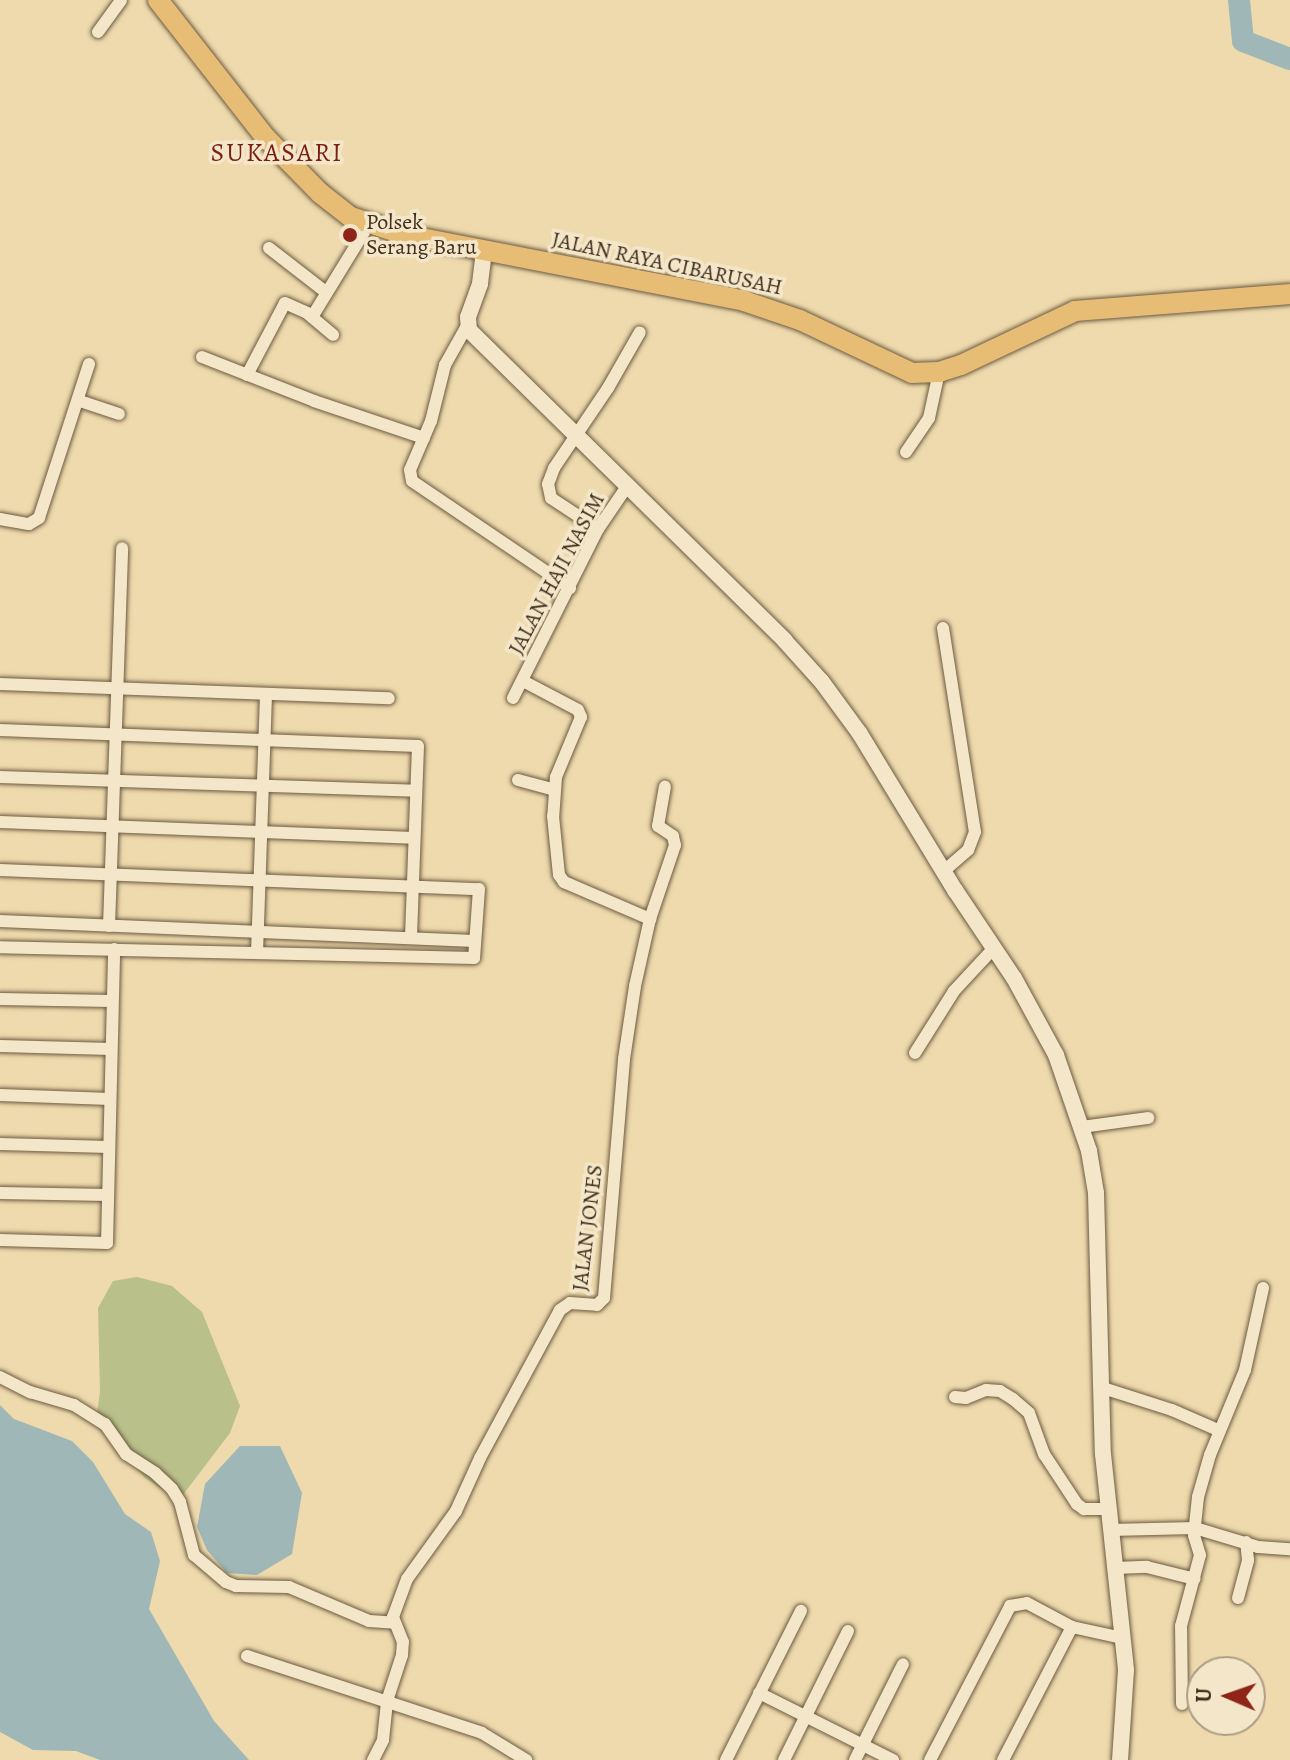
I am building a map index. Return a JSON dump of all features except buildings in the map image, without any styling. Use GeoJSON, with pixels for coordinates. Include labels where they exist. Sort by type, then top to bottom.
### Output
{"type":"FeatureCollection","features":[{"type":"Feature","properties":{"kind":"main road","name":"JALAN RAYA CIBARUSAH"},"geometry":{"type":"LineString","coordinates":[[158,0],[266,138],[335,206],[369,224],[484,251],[744,301],[800,320],[899,369],[939,372],[1075,311],[1290,294]]}},
{"type":"Feature","properties":{"kind":"street"},"geometry":{"type":"LineString","coordinates":[[98,32],[121,0]]}},
{"type":"Feature","properties":{"kind":"street"},"geometry":{"type":"LineString","coordinates":[[312,317],[369,224]]}},
{"type":"Feature","properties":{"kind":"street"},"geometry":{"type":"LineString","coordinates":[[269,248],[327,293]]}},
{"type":"Feature","properties":{"kind":"street"},"geometry":{"type":"LineString","coordinates":[[484,251],[483,268],[468,324],[445,365],[424,438],[410,470],[415,486],[531,559],[570,588]]}},
{"type":"Feature","properties":{"kind":"street"},"geometry":{"type":"LineString","coordinates":[[247,375],[285,303],[312,317],[333,335]]}},
{"type":"Feature","properties":{"kind":"street"},"geometry":{"type":"LineString","coordinates":[[468,324],[491,352],[576,433],[822,682],[860,734],[1035,1012],[1056,1055],[1082,1127],[1096,1193],[1103,1454],[1125,1694],[1120,1760]]}},
{"type":"Feature","properties":{"kind":"street"},"geometry":{"type":"LineString","coordinates":[[598,529],[547,492],[554,468],[608,388],[640,332]]}},
{"type":"Feature","properties":{"kind":"street"},"geometry":{"type":"LineString","coordinates":[[202,357],[424,438]]}},
{"type":"Feature","properties":{"kind":"street"},"geometry":{"type":"LineString","coordinates":[[0,519],[29,524],[39,518],[80,401],[89,364]]}},
{"type":"Feature","properties":{"kind":"street"},"geometry":{"type":"LineString","coordinates":[[906,452],[929,418],[939,372]]}},
{"type":"Feature","properties":{"kind":"street"},"geometry":{"type":"LineString","coordinates":[[80,401],[119,414]]}},
{"type":"Feature","properties":{"kind":"street","name":"JALAN HAJI NASIM"},"geometry":{"type":"LineString","coordinates":[[628,485],[598,529],[523,681],[578,710],[581,717],[559,768],[555,790],[559,875],[564,882],[650,919]]}},
{"type":"Feature","properties":{"kind":"street"},"geometry":{"type":"LineString","coordinates":[[109,926],[122,548]]}},
{"type":"Feature","properties":{"kind":"street"},"geometry":{"type":"LineString","coordinates":[[943,628],[975,832],[968,850],[944,871]]}},
{"type":"Feature","properties":{"kind":"street"},"geometry":{"type":"LineString","coordinates":[[513,698],[523,681]]}},
{"type":"Feature","properties":{"kind":"street"},"geometry":{"type":"LineString","coordinates":[[0,684],[389,698]]}},
{"type":"Feature","properties":{"kind":"street"},"geometry":{"type":"LineString","coordinates":[[257,953],[266,694]]}},
{"type":"Feature","properties":{"kind":"street"},"geometry":{"type":"LineString","coordinates":[[0,730],[418,746],[411,938]]}},
{"type":"Feature","properties":{"kind":"street"},"geometry":{"type":"LineString","coordinates":[[0,777],[416,791]]}},
{"type":"Feature","properties":{"kind":"street"},"geometry":{"type":"LineString","coordinates":[[518,780],[555,790]]}},
{"type":"Feature","properties":{"kind":"street","name":"JALAN JONES"},"geometry":{"type":"LineString","coordinates":[[373,1760],[383,1740],[387,1701],[403,1647],[394,1611],[407,1579],[456,1511],[480,1458],[560,1310],[570,1303],[597,1305],[604,1298],[624,1059],[650,919],[675,845],[673,836],[658,826],[665,787]]}},
{"type":"Feature","properties":{"kind":"street"},"geometry":{"type":"LineString","coordinates":[[0,822],[414,838]]}},
{"type":"Feature","properties":{"kind":"street"},"geometry":{"type":"LineString","coordinates":[[0,870],[479,889],[474,958],[0,947]]}},
{"type":"Feature","properties":{"kind":"street"},"geometry":{"type":"LineString","coordinates":[[0,921],[475,941]]}},
{"type":"Feature","properties":{"kind":"street"},"geometry":{"type":"LineString","coordinates":[[915,1053],[954,991],[994,948]]}},
{"type":"Feature","properties":{"kind":"street"},"geometry":{"type":"LineString","coordinates":[[0,1240],[107,1243],[114,949]]}},
{"type":"Feature","properties":{"kind":"street"},"geometry":{"type":"LineString","coordinates":[[0,999],[112,1001]]}},
{"type":"Feature","properties":{"kind":"street"},"geometry":{"type":"LineString","coordinates":[[0,1046],[111,1049]]}},
{"type":"Feature","properties":{"kind":"street"},"geometry":{"type":"LineString","coordinates":[[0,1095],[110,1099]]}},
{"type":"Feature","properties":{"kind":"street"},"geometry":{"type":"LineString","coordinates":[[1082,1127],[1148,1118]]}},
{"type":"Feature","properties":{"kind":"street"},"geometry":{"type":"LineString","coordinates":[[0,1144],[109,1147]]}},
{"type":"Feature","properties":{"kind":"street"},"geometry":{"type":"LineString","coordinates":[[0,1193],[108,1195]]}},
{"type":"Feature","properties":{"kind":"street"},"geometry":{"type":"LineString","coordinates":[[1182,1704],[1179,1652],[1182,1614],[1200,1555],[1195,1528],[1200,1488],[1245,1370],[1263,1288]]}},
{"type":"Feature","properties":{"kind":"street"},"geometry":{"type":"LineString","coordinates":[[0,1377],[30,1392],[74,1405],[105,1424],[126,1454],[155,1473],[172,1489],[180,1502],[194,1555],[226,1582],[236,1586],[289,1587],[369,1621],[395,1623]]}},
{"type":"Feature","properties":{"kind":"street"},"geometry":{"type":"LineString","coordinates":[[1103,1388],[1172,1410],[1220,1431]]}},
{"type":"Feature","properties":{"kind":"street"},"geometry":{"type":"LineString","coordinates":[[955,1397],[966,1398],[986,1390],[1000,1391],[1013,1399],[1029,1413],[1044,1454],[1077,1504],[1084,1509],[1108,1509]]}},
{"type":"Feature","properties":{"kind":"street"},"geometry":{"type":"LineString","coordinates":[[1110,1530],[1195,1528],[1264,1548],[1290,1549]]}},
{"type":"Feature","properties":{"kind":"street"},"geometry":{"type":"LineString","coordinates":[[1238,1598],[1248,1560],[1246,1542]]}},
{"type":"Feature","properties":{"kind":"street"},"geometry":{"type":"LineString","coordinates":[[1114,1568],[1147,1567],[1195,1579]]}},
{"type":"Feature","properties":{"kind":"street"},"geometry":{"type":"LineString","coordinates":[[930,1760],[1010,1606],[1027,1603],[1072,1627],[1122,1638]]}},
{"type":"Feature","properties":{"kind":"street"},"geometry":{"type":"LineString","coordinates":[[726,1760],[801,1611]]}},
{"type":"Feature","properties":{"kind":"street"},"geometry":{"type":"LineString","coordinates":[[1003,1760],[1072,1627]]}},
{"type":"Feature","properties":{"kind":"street"},"geometry":{"type":"LineString","coordinates":[[784,1760],[848,1631]]}},
{"type":"Feature","properties":{"kind":"street"},"geometry":{"type":"LineString","coordinates":[[247,1656],[493,1737],[526,1760]]}},
{"type":"Feature","properties":{"kind":"street"},"geometry":{"type":"LineString","coordinates":[[855,1760],[903,1664]]}},
{"type":"Feature","properties":{"kind":"street"},"geometry":{"type":"LineString","coordinates":[[759,1693],[893,1760]]}},
{"type":"Feature","properties":{"kind":"green space"},"geometry":{"type":"Polygon","coordinates":[[[137,1277],[172,1286],[202,1312],[240,1406],[230,1433],[179,1500],[145,1478],[96,1421],[100,1392],[98,1308],[113,1281],[137,1277]]]}},
{"type":"Feature","properties":{"kind":"water"},"geometry":{"type":"Polygon","coordinates":[[[0,1405],[14,1419],[72,1441],[93,1462],[125,1514],[151,1532],[160,1561],[149,1609],[214,1721],[249,1760],[100,1760],[76,1751],[33,1750],[0,1732],[0,1405]]]}},
{"type":"Feature","properties":{"kind":"water"},"geometry":{"type":"Polygon","coordinates":[[[240,1446],[280,1446],[302,1493],[292,1554],[257,1575],[227,1573],[207,1550],[197,1527],[205,1484],[240,1446]]]}},
{"type":"Feature","properties":{"kind":"waterway"},"geometry":{"type":"LineString","coordinates":[[1239,0],[1243,41],[1290,59]]}},
{"type":"Feature","properties":{"kind":"place","name":"Polsek Serang Baru"},"geometry":{"type":"Point","coordinates":[350,235]}},
{"type":"Feature","properties":{"kind":"district","name":"SUKASARI"},"geometry":{"type":"Point","coordinates":[277,153]}}]}
